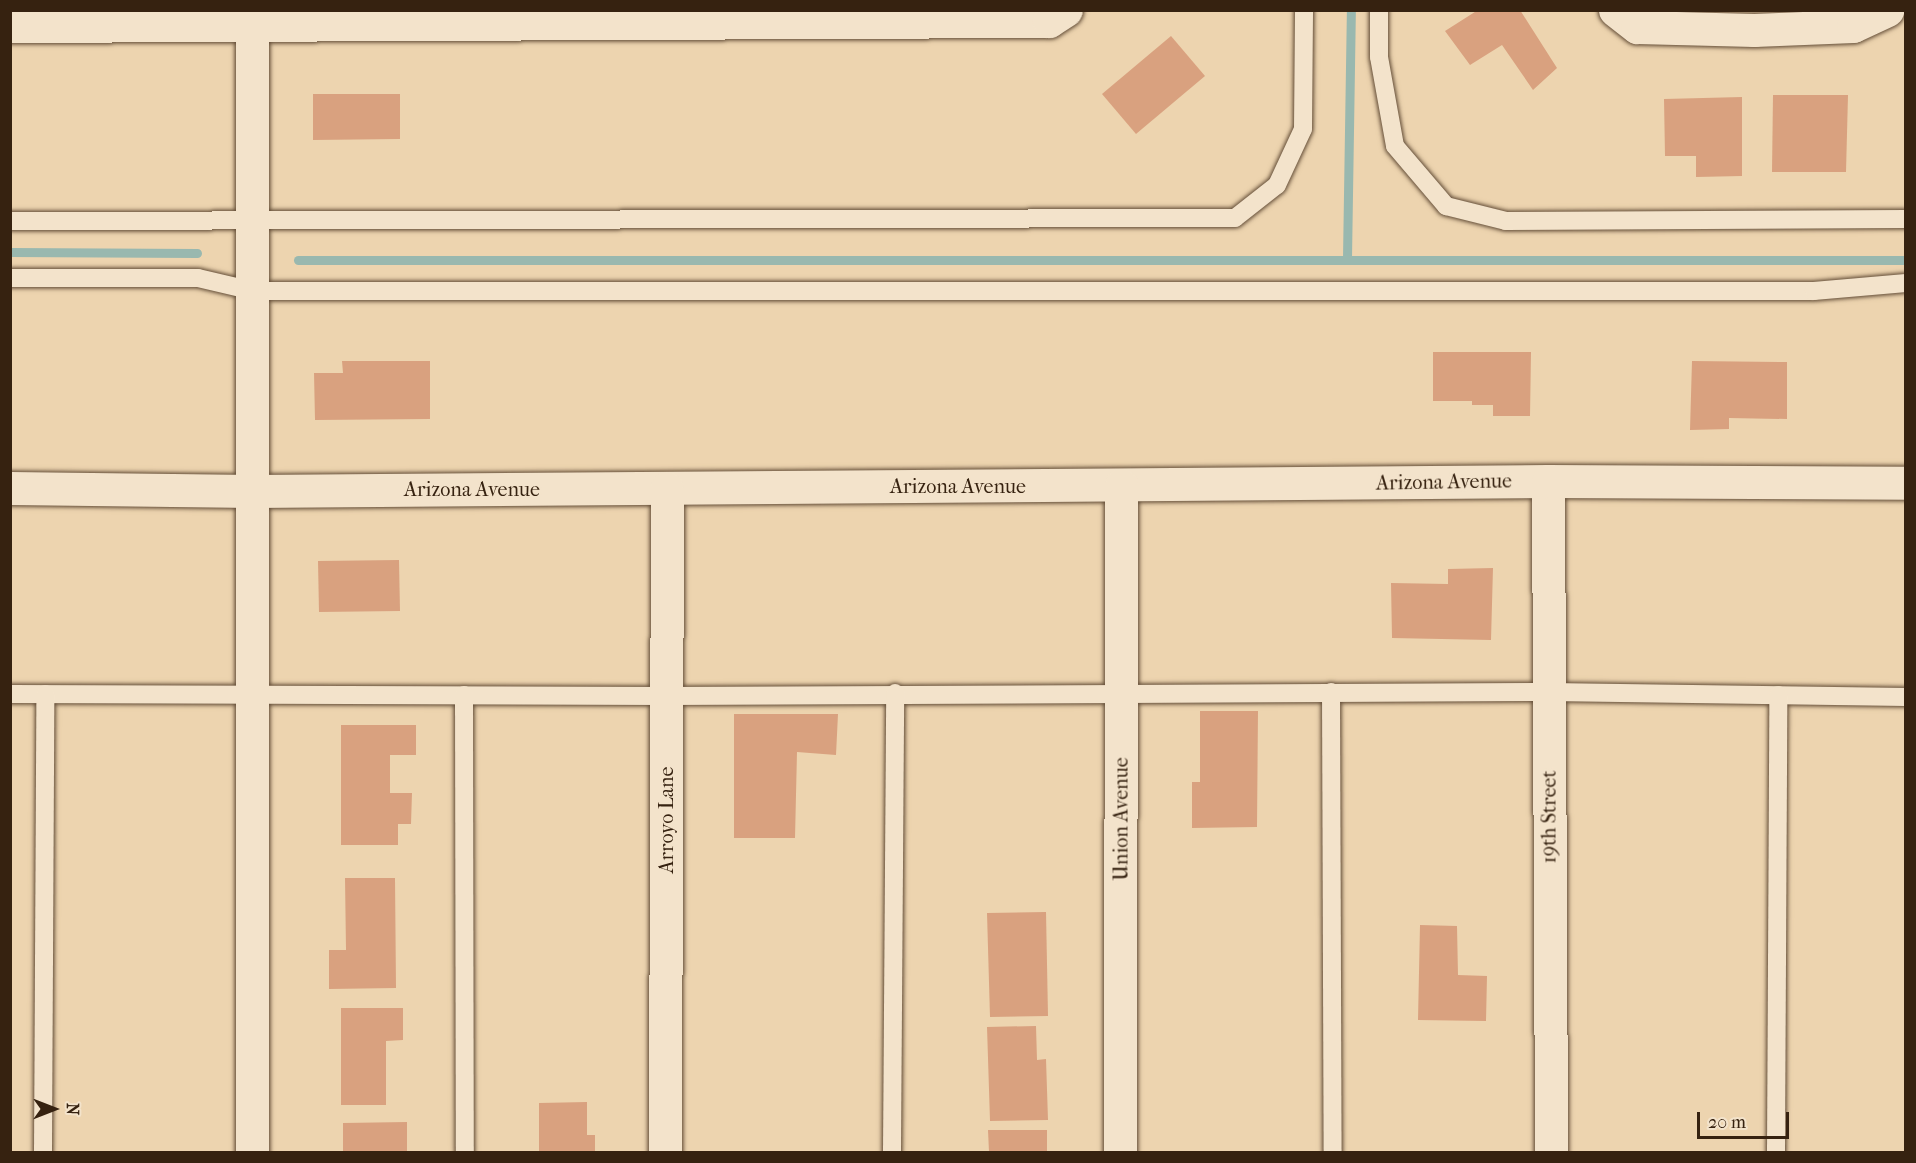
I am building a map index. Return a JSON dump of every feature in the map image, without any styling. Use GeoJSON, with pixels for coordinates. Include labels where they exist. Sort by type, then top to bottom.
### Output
{"type":"FeatureCollection","features":[{"type":"Feature","properties":{"kind":"street"},"geometry":{"type":"LineString","coordinates":[[10,26],[253,18],[1050,21],[1066,10]]}},
{"type":"Feature","properties":{"kind":"street"},"geometry":{"type":"LineString","coordinates":[[1615,10],[1637,27],[1754,20],[1853,26],[1888,10]]}},
{"type":"Feature","properties":{"kind":"street"},"geometry":{"type":"LineString","coordinates":[[252,1152],[253,18]]}},
{"type":"Feature","properties":{"kind":"street","name":"Arizona Avenue"},"geometry":{"type":"LineString","coordinates":[[10,488],[253,491],[1548,481],[1905,483]]}},
{"type":"Feature","properties":{"kind":"street","name":"19th Street"},"geometry":{"type":"LineString","coordinates":[[1548,481],[1551,1152]]}},
{"type":"Feature","properties":{"kind":"street","name":"Union Avenue"},"geometry":{"type":"LineString","coordinates":[[1120,1152],[1121,485]]}},
{"type":"Feature","properties":{"kind":"street","name":"Arroyo Lane"},"geometry":{"type":"LineString","coordinates":[[665,1152],[667,488]]}},
{"type":"Feature","properties":{"kind":"lane"},"geometry":{"type":"LineString","coordinates":[[10,221],[1235,218],[1277,185],[1303,129],[1304,10]]}},
{"type":"Feature","properties":{"kind":"lane"},"geometry":{"type":"LineString","coordinates":[[1379,10],[1379,57],[1395,146],[1446,206],[1506,221],[1905,219]]}},
{"type":"Feature","properties":{"kind":"lane"},"geometry":{"type":"LineString","coordinates":[[10,278],[198,278],[253,291],[1791,291],[1905,283]]}},
{"type":"Feature","properties":{"kind":"lane"},"geometry":{"type":"LineString","coordinates":[[1330,692],[1333,1152]]}},
{"type":"Feature","properties":{"kind":"lane"},"geometry":{"type":"LineString","coordinates":[[10,694],[666,696],[895,693],[1549,692],[1905,697]]}},
{"type":"Feature","properties":{"kind":"lane"},"geometry":{"type":"LineString","coordinates":[[892,1152],[895,693]]}},
{"type":"Feature","properties":{"kind":"lane"},"geometry":{"type":"LineString","coordinates":[[43,1152],[45,694]]}},
{"type":"Feature","properties":{"kind":"lane"},"geometry":{"type":"LineString","coordinates":[[464,695],[465,1152]]}},
{"type":"Feature","properties":{"kind":"lane"},"geometry":{"type":"LineString","coordinates":[[1776,1152],[1778,695]]}},
{"type":"Feature","properties":{"kind":"building"},"geometry":{"type":"Polygon","coordinates":[[[1478,10],[1520,10],[1557,68],[1533,90],[1502,45],[1470,65],[1445,31],[1478,10]]]}},
{"type":"Feature","properties":{"kind":"building"},"geometry":{"type":"Polygon","coordinates":[[[1171,36],[1205,76],[1136,134],[1102,94],[1171,36]]]}},
{"type":"Feature","properties":{"kind":"building"},"geometry":{"type":"Polygon","coordinates":[[[313,94],[400,94],[400,139],[313,140],[313,94]]]}},
{"type":"Feature","properties":{"kind":"building"},"geometry":{"type":"Polygon","coordinates":[[[1773,95],[1848,95],[1846,172],[1772,172],[1773,95]]]}},
{"type":"Feature","properties":{"kind":"building"},"geometry":{"type":"Polygon","coordinates":[[[1742,97],[1742,176],[1696,177],[1696,156],[1665,156],[1664,99],[1742,97]]]}},
{"type":"Feature","properties":{"kind":"building"},"geometry":{"type":"Polygon","coordinates":[[[1433,352],[1531,352],[1530,416],[1493,416],[1493,405],[1472,405],[1472,401],[1433,401],[1433,352]]]}},
{"type":"Feature","properties":{"kind":"building"},"geometry":{"type":"Polygon","coordinates":[[[342,361],[430,361],[430,419],[315,420],[314,373],[343,373],[342,361]]]}},
{"type":"Feature","properties":{"kind":"building"},"geometry":{"type":"Polygon","coordinates":[[[1692,361],[1787,362],[1787,419],[1729,418],[1729,429],[1690,430],[1692,361]]]}},
{"type":"Feature","properties":{"kind":"building"},"geometry":{"type":"Polygon","coordinates":[[[399,560],[400,611],[319,612],[318,561],[399,560]]]}},
{"type":"Feature","properties":{"kind":"building"},"geometry":{"type":"Polygon","coordinates":[[[1493,568],[1491,640],[1392,638],[1391,583],[1448,584],[1448,569],[1493,568]]]}},
{"type":"Feature","properties":{"kind":"building"},"geometry":{"type":"Polygon","coordinates":[[[1200,711],[1258,711],[1257,827],[1192,828],[1192,782],[1200,782],[1200,711]]]}},
{"type":"Feature","properties":{"kind":"building"},"geometry":{"type":"Polygon","coordinates":[[[734,714],[838,714],[836,755],[797,752],[795,838],[734,838],[734,714]]]}},
{"type":"Feature","properties":{"kind":"building"},"geometry":{"type":"Polygon","coordinates":[[[341,725],[416,725],[416,755],[390,755],[390,793],[412,793],[411,824],[398,824],[398,845],[341,845],[341,725]]]}},
{"type":"Feature","properties":{"kind":"building"},"geometry":{"type":"Polygon","coordinates":[[[345,878],[395,878],[396,988],[329,989],[329,950],[346,950],[345,878]]]}},
{"type":"Feature","properties":{"kind":"building"},"geometry":{"type":"Polygon","coordinates":[[[1046,912],[1048,1016],[990,1017],[987,913],[1046,912]]]}},
{"type":"Feature","properties":{"kind":"building"},"geometry":{"type":"Polygon","coordinates":[[[1420,925],[1457,926],[1458,975],[1487,976],[1486,1021],[1418,1020],[1420,925]]]}},
{"type":"Feature","properties":{"kind":"building"},"geometry":{"type":"Polygon","coordinates":[[[341,1008],[403,1008],[403,1040],[386,1041],[386,1105],[341,1105],[341,1008]]]}},
{"type":"Feature","properties":{"kind":"building"},"geometry":{"type":"Polygon","coordinates":[[[1036,1026],[1037,1060],[1046,1059],[1048,1120],[990,1121],[987,1027],[1036,1026]]]}},
{"type":"Feature","properties":{"kind":"building"},"geometry":{"type":"Polygon","coordinates":[[[587,1102],[587,1135],[595,1135],[595,1152],[539,1152],[539,1103],[587,1102]]]}},
{"type":"Feature","properties":{"kind":"building"},"geometry":{"type":"Polygon","coordinates":[[[407,1122],[407,1152],[343,1152],[343,1123],[407,1122]]]}},
{"type":"Feature","properties":{"kind":"building"},"geometry":{"type":"Polygon","coordinates":[[[988,1130],[1047,1130],[1047,1152],[989,1152],[988,1130]]]}},
{"type":"Feature","properties":{"kind":"waterway"},"geometry":{"type":"LineString","coordinates":[[1347,258],[1351,10]]}},
{"type":"Feature","properties":{"kind":"waterway"},"geometry":{"type":"LineString","coordinates":[[10,252],[197,253]]}},
{"type":"Feature","properties":{"kind":"waterway"},"geometry":{"type":"LineString","coordinates":[[298,260],[1906,260]]}}]}
